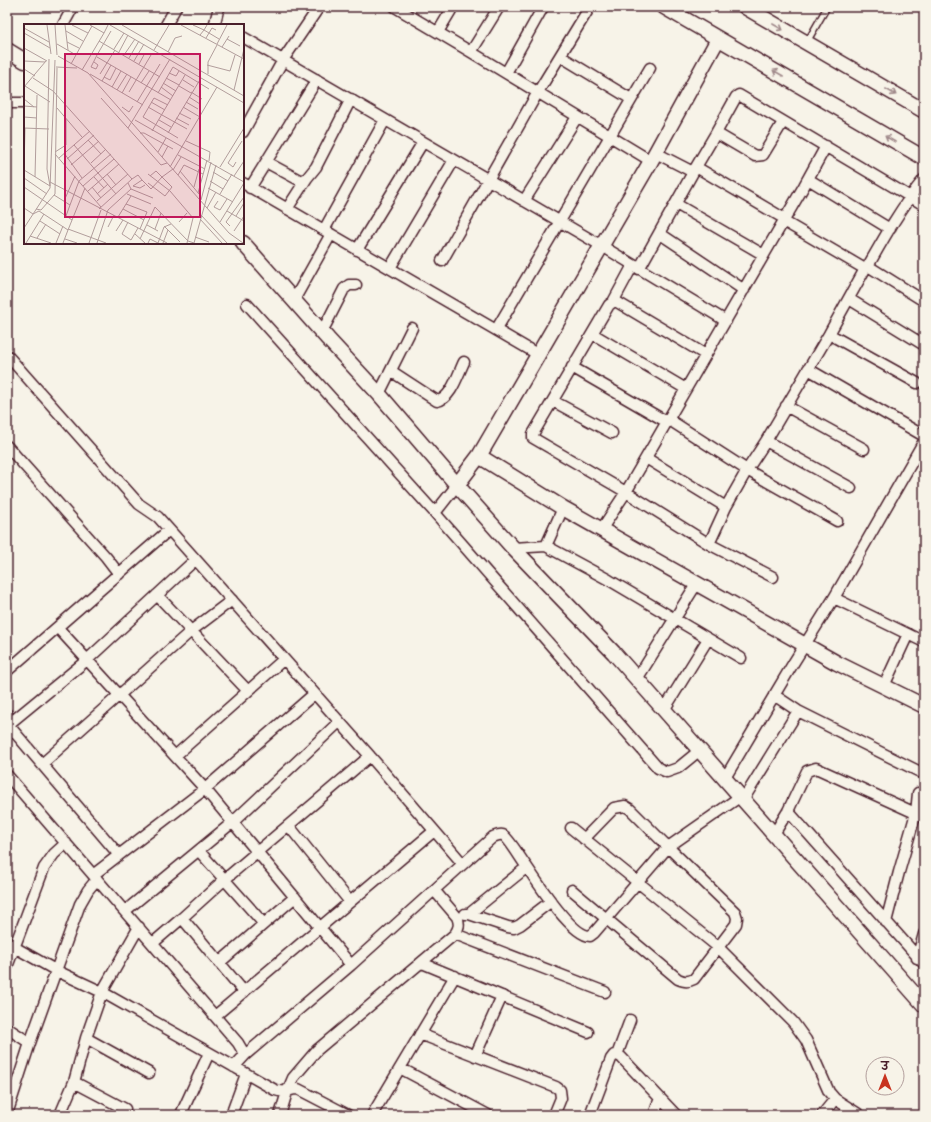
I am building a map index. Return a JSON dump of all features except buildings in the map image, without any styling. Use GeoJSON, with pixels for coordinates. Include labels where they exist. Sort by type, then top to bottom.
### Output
{"type":"FeatureCollection","features":[{"type":"Feature","properties":{"kind":"street"},"geometry":{"type":"LineString","coordinates":[[64,24],[73,7]]}},
{"type":"Feature","properties":{"kind":"street"},"geometry":{"type":"LineString","coordinates":[[167,24],[176,7]]}},
{"type":"Feature","properties":{"kind":"street"},"geometry":{"type":"LineString","coordinates":[[217,24],[216,13],[220,7]]}},
{"type":"Feature","properties":{"kind":"street"},"geometry":{"type":"LineString","coordinates":[[244,130],[283,60],[319,7]]}},
{"type":"Feature","properties":{"kind":"street"},"geometry":{"type":"LineString","coordinates":[[438,32],[453,7]]}},
{"type":"Feature","properties":{"kind":"street"},"geometry":{"type":"LineString","coordinates":[[471,52],[499,7]]}},
{"type":"Feature","properties":{"kind":"street"},"geometry":{"type":"LineString","coordinates":[[506,73],[544,7]]}},
{"type":"Feature","properties":{"kind":"street"},"geometry":{"type":"LineString","coordinates":[[664,7],[924,158]]}},
{"type":"Feature","properties":{"kind":"street"},"geometry":{"type":"LineString","coordinates":[[745,7],[924,111]]}},
{"type":"Feature","properties":{"kind":"street"},"geometry":{"type":"LineString","coordinates":[[400,8],[610,136],[653,157],[694,169],[924,301]]}},
{"type":"Feature","properties":{"kind":"street"},"geometry":{"type":"LineString","coordinates":[[442,261],[538,92],[588,10]]}},
{"type":"Feature","properties":{"kind":"street"},"geometry":{"type":"LineString","coordinates":[[244,38],[602,246],[726,321]]}},
{"type":"Feature","properties":{"kind":"street"},"geometry":{"type":"LineString","coordinates":[[435,514],[480,456],[653,157],[718,39]]}},
{"type":"Feature","properties":{"kind":"street"},"geometry":{"type":"LineString","coordinates":[[7,50],[24,60]]}},
{"type":"Feature","properties":{"kind":"street"},"geometry":{"type":"LineString","coordinates":[[560,56],[631,99]]}},
{"type":"Feature","properties":{"kind":"street"},"geometry":{"type":"LineString","coordinates":[[496,330],[650,68]]}},
{"type":"Feature","properties":{"kind":"street"},"geometry":{"type":"LineString","coordinates":[[316,79],[266,162],[247,186],[538,355]]}},
{"type":"Feature","properties":{"kind":"street"},"geometry":{"type":"LineString","coordinates":[[774,577],[709,544],[626,492],[533,438],[533,434],[609,305],[659,233],[736,97],[740,95],[745,97],[783,122],[826,146],[924,206]]}},
{"type":"Feature","properties":{"kind":"street"},"geometry":{"type":"LineString","coordinates":[[287,209],[316,166],[351,99]]}},
{"type":"Feature","properties":{"kind":"street"},"geometry":{"type":"LineString","coordinates":[[7,103],[24,103]]}},
{"type":"Feature","properties":{"kind":"street"},"geometry":{"type":"LineString","coordinates":[[524,201],[578,117]]}},
{"type":"Feature","properties":{"kind":"street"},"geometry":{"type":"LineString","coordinates":[[294,300],[385,120]]}},
{"type":"Feature","properties":{"kind":"street"},"geometry":{"type":"LineString","coordinates":[[716,134],[755,156],[760,157],[763,155],[783,122]]}},
{"type":"Feature","properties":{"kind":"street"},"geometry":{"type":"LineString","coordinates":[[358,250],[424,142]]}},
{"type":"Feature","properties":{"kind":"street"},"geometry":{"type":"LineString","coordinates":[[601,530],[646,458],[826,146]]}},
{"type":"Feature","properties":{"kind":"street"},"geometry":{"type":"LineString","coordinates":[[390,268],[454,160]]}},
{"type":"Feature","properties":{"kind":"street"},"geometry":{"type":"LineString","coordinates":[[266,162],[301,181],[307,178]]}},
{"type":"Feature","properties":{"kind":"street"},"geometry":{"type":"LineString","coordinates":[[808,179],[890,229]]}},
{"type":"Feature","properties":{"kind":"street"},"geometry":{"type":"LineString","coordinates":[[709,544],[726,507],[747,470],[766,441],[909,197],[924,179]]}},
{"type":"Feature","properties":{"kind":"street"},"geometry":{"type":"LineString","coordinates":[[676,204],[764,255]]}},
{"type":"Feature","properties":{"kind":"street"},"geometry":{"type":"LineString","coordinates":[[659,233],[744,290]]}},
{"type":"Feature","properties":{"kind":"street"},"geometry":{"type":"LineString","coordinates":[[244,244],[379,394],[513,548],[581,617],[637,679],[924,1005]]}},
{"type":"Feature","properties":{"kind":"street"},"geometry":{"type":"LineString","coordinates":[[322,332],[344,289],[349,285],[356,285]]}},
{"type":"Feature","properties":{"kind":"street"},"geometry":{"type":"LineString","coordinates":[[849,300],[924,345]]}},
{"type":"Feature","properties":{"kind":"street"},"geometry":{"type":"LineString","coordinates":[[612,302],[617,302],[706,355]]}},
{"type":"Feature","properties":{"kind":"street"},"geometry":{"type":"LineString","coordinates":[[247,304],[435,514],[658,768],[667,772],[678,768],[700,750]]}},
{"type":"Feature","properties":{"kind":"street"},"geometry":{"type":"LineString","coordinates":[[379,394],[412,328]]}},
{"type":"Feature","properties":{"kind":"street"},"geometry":{"type":"LineString","coordinates":[[593,334],[686,389]]}},
{"type":"Feature","properties":{"kind":"street"},"geometry":{"type":"LineString","coordinates":[[829,334],[917,383]]}},
{"type":"Feature","properties":{"kind":"street"},"geometry":{"type":"LineString","coordinates":[[7,355],[139,504],[158,517],[370,756],[463,864]]}},
{"type":"Feature","properties":{"kind":"street"},"geometry":{"type":"LineString","coordinates":[[391,371],[437,401],[442,400],[449,395],[464,362]]}},
{"type":"Feature","properties":{"kind":"street"},"geometry":{"type":"LineString","coordinates":[[572,367],[668,420],[747,470],[837,521]]}},
{"type":"Feature","properties":{"kind":"street"},"geometry":{"type":"LineString","coordinates":[[808,369],[924,436]]}},
{"type":"Feature","properties":{"kind":"street"},"geometry":{"type":"LineString","coordinates":[[553,401],[612,433]]}},
{"type":"Feature","properties":{"kind":"street"},"geometry":{"type":"LineString","coordinates":[[786,406],[864,449]]}},
{"type":"Feature","properties":{"kind":"street"},"geometry":{"type":"LineString","coordinates":[[766,441],[851,488]]}},
{"type":"Feature","properties":{"kind":"street"},"geometry":{"type":"LineString","coordinates":[[724,778],[834,598],[924,441]]}},
{"type":"Feature","properties":{"kind":"street"},"geometry":{"type":"LineString","coordinates":[[7,446],[106,557],[119,574]]}},
{"type":"Feature","properties":{"kind":"street"},"geometry":{"type":"LineString","coordinates":[[480,456],[601,530],[837,662],[924,706]]}},
{"type":"Feature","properties":{"kind":"street"},"geometry":{"type":"LineString","coordinates":[[646,458],[726,507]]}},
{"type":"Feature","properties":{"kind":"street"},"geometry":{"type":"LineString","coordinates":[[546,546],[563,508]]}},
{"type":"Feature","properties":{"kind":"street"},"geometry":{"type":"LineString","coordinates":[[7,672],[169,530]]}},
{"type":"Feature","properties":{"kind":"street"},"geometry":{"type":"LineString","coordinates":[[513,548],[546,546],[609,580],[741,658]]}},
{"type":"Feature","properties":{"kind":"street"},"geometry":{"type":"LineString","coordinates":[[9,728],[87,660],[196,560]]}},
{"type":"Feature","properties":{"kind":"street"},"geometry":{"type":"LineString","coordinates":[[637,679],[697,583]]}},
{"type":"Feature","properties":{"kind":"street"},"geometry":{"type":"LineString","coordinates":[[157,596],[248,691]]}},
{"type":"Feature","properties":{"kind":"street"},"geometry":{"type":"LineString","coordinates":[[834,598],[924,642]]}},
{"type":"Feature","properties":{"kind":"street"},"geometry":{"type":"LineString","coordinates":[[42,764],[191,631],[232,600]]}},
{"type":"Feature","properties":{"kind":"street"},"geometry":{"type":"LineString","coordinates":[[58,628],[206,789],[351,965]]}},
{"type":"Feature","properties":{"kind":"street"},"geometry":{"type":"LineString","coordinates":[[884,686],[908,634]]}},
{"type":"Feature","properties":{"kind":"street"},"geometry":{"type":"LineString","coordinates":[[664,710],[708,639]]}},
{"type":"Feature","properties":{"kind":"street"},"geometry":{"type":"LineString","coordinates":[[175,756],[284,659]]}},
{"type":"Feature","properties":{"kind":"street"},"geometry":{"type":"LineString","coordinates":[[7,1114],[30,1042],[80,904],[95,877],[119,855],[206,789],[314,694]]}},
{"type":"Feature","properties":{"kind":"street"},"geometry":{"type":"LineString","coordinates":[[774,695],[798,711],[924,774]]}},
{"type":"Feature","properties":{"kind":"street"},"geometry":{"type":"LineString","coordinates":[[234,1067],[245,1055],[351,965],[493,837],[499,835],[504,836],[550,902],[581,934],[590,936],[668,847],[742,798],[798,711]]}},
{"type":"Feature","properties":{"kind":"street"},"geometry":{"type":"LineString","coordinates":[[7,714],[9,728],[42,764],[119,855]]}},
{"type":"Feature","properties":{"kind":"street"},"geometry":{"type":"LineString","coordinates":[[125,911],[233,822],[339,722]]}},
{"type":"Feature","properties":{"kind":"street"},"geometry":{"type":"LineString","coordinates":[[153,943],[224,880],[370,756]]}},
{"type":"Feature","properties":{"kind":"street"},"geometry":{"type":"LineString","coordinates":[[774,834],[788,811],[807,771],[816,768],[920,815]]}},
{"type":"Feature","properties":{"kind":"street"},"geometry":{"type":"LineString","coordinates":[[7,775],[153,943],[238,1043],[245,1055]]}},
{"type":"Feature","properties":{"kind":"street"},"geometry":{"type":"LineString","coordinates":[[886,922],[899,872],[920,815],[918,793]]}},
{"type":"Feature","properties":{"kind":"street"},"geometry":{"type":"LineString","coordinates":[[572,890],[678,979],[684,982],[694,979],[736,924],[737,918],[735,912],[630,809],[625,806],[614,808],[584,839]]}},
{"type":"Feature","properties":{"kind":"street"},"geometry":{"type":"LineString","coordinates":[[788,811],[921,961]]}},
{"type":"Feature","properties":{"kind":"street"},"geometry":{"type":"LineString","coordinates":[[289,826],[350,902]]}},
{"type":"Feature","properties":{"kind":"street"},"geometry":{"type":"LineString","coordinates":[[571,828],[718,947],[793,1022],[806,1040],[829,1092],[835,1098],[860,1115]]}},
{"type":"Feature","properties":{"kind":"street"},"geometry":{"type":"LineString","coordinates":[[215,1016],[434,831]]}},
{"type":"Feature","properties":{"kind":"street"},"geometry":{"type":"LineString","coordinates":[[7,967],[11,945],[44,868],[54,854],[66,844]]}},
{"type":"Feature","properties":{"kind":"street"},"geometry":{"type":"LineString","coordinates":[[199,850],[264,924]]}},
{"type":"Feature","properties":{"kind":"street"},"geometry":{"type":"LineString","coordinates":[[469,914],[527,867]]}},
{"type":"Feature","properties":{"kind":"street"},"geometry":{"type":"LineString","coordinates":[[280,1115],[286,1092],[296,1074],[317,1050],[455,934],[459,928],[457,917],[434,890]]}},
{"type":"Feature","properties":{"kind":"street"},"geometry":{"type":"LineString","coordinates":[[219,963],[295,898]]}},
{"type":"Feature","properties":{"kind":"street"},"geometry":{"type":"LineString","coordinates":[[457,917],[463,914],[469,914],[514,928],[550,902]]}},
{"type":"Feature","properties":{"kind":"street"},"geometry":{"type":"LineString","coordinates":[[182,918],[244,992]]}},
{"type":"Feature","properties":{"kind":"street"},"geometry":{"type":"LineString","coordinates":[[60,1115],[74,1082],[86,1038],[102,992],[139,927]]}},
{"type":"Feature","properties":{"kind":"street"},"geometry":{"type":"LineString","coordinates":[[455,934],[605,992]]}},
{"type":"Feature","properties":{"kind":"street"},"geometry":{"type":"LineString","coordinates":[[921,961],[924,934]]}},
{"type":"Feature","properties":{"kind":"street"},"geometry":{"type":"LineString","coordinates":[[11,945],[57,971],[102,992],[275,1090],[286,1092],[298,1089],[334,1112],[348,1115]]}},
{"type":"Feature","properties":{"kind":"street"},"geometry":{"type":"LineString","coordinates":[[422,963],[588,1032]]}},
{"type":"Feature","properties":{"kind":"street"},"geometry":{"type":"LineString","coordinates":[[372,1115],[455,976]]}},
{"type":"Feature","properties":{"kind":"street"},"geometry":{"type":"LineString","coordinates":[[475,1056],[502,996]]}},
{"type":"Feature","properties":{"kind":"street"},"geometry":{"type":"LineString","coordinates":[[618,1055],[630,1020]]}},
{"type":"Feature","properties":{"kind":"street"},"geometry":{"type":"LineString","coordinates":[[7,1028],[30,1042]]}},
{"type":"Feature","properties":{"kind":"street"},"geometry":{"type":"LineString","coordinates":[[420,1034],[556,1087],[560,1090],[561,1098],[554,1115]]}},
{"type":"Feature","properties":{"kind":"street"},"geometry":{"type":"LineString","coordinates":[[86,1038],[149,1072]]}},
{"type":"Feature","properties":{"kind":"street"},"geometry":{"type":"LineString","coordinates":[[182,1112],[209,1053]]}},
{"type":"Feature","properties":{"kind":"street"},"geometry":{"type":"LineString","coordinates":[[590,1115],[611,1059],[614,1055],[618,1055]]}},
{"type":"Feature","properties":{"kind":"street"},"geometry":{"type":"LineString","coordinates":[[618,1055],[676,1115]]}},
{"type":"Feature","properties":{"kind":"street"},"geometry":{"type":"LineString","coordinates":[[400,1068],[488,1115]]}},
{"type":"Feature","properties":{"kind":"street"},"geometry":{"type":"LineString","coordinates":[[231,1115],[246,1074]]}},
{"type":"Feature","properties":{"kind":"street"},"geometry":{"type":"LineString","coordinates":[[74,1082],[125,1109]]}},
{"type":"Feature","properties":{"kind":"street"},"geometry":{"type":"LineString","coordinates":[[654,1115],[660,1098]]}},
{"type":"Feature","properties":{"kind":"street"},"geometry":{"type":"LineString","coordinates":[[822,1115],[835,1098]]}},
{"type":"Feature","properties":{"kind":"lane"},"geometry":{"type":"LineString","coordinates":[[807,43],[827,7]]}}]}
